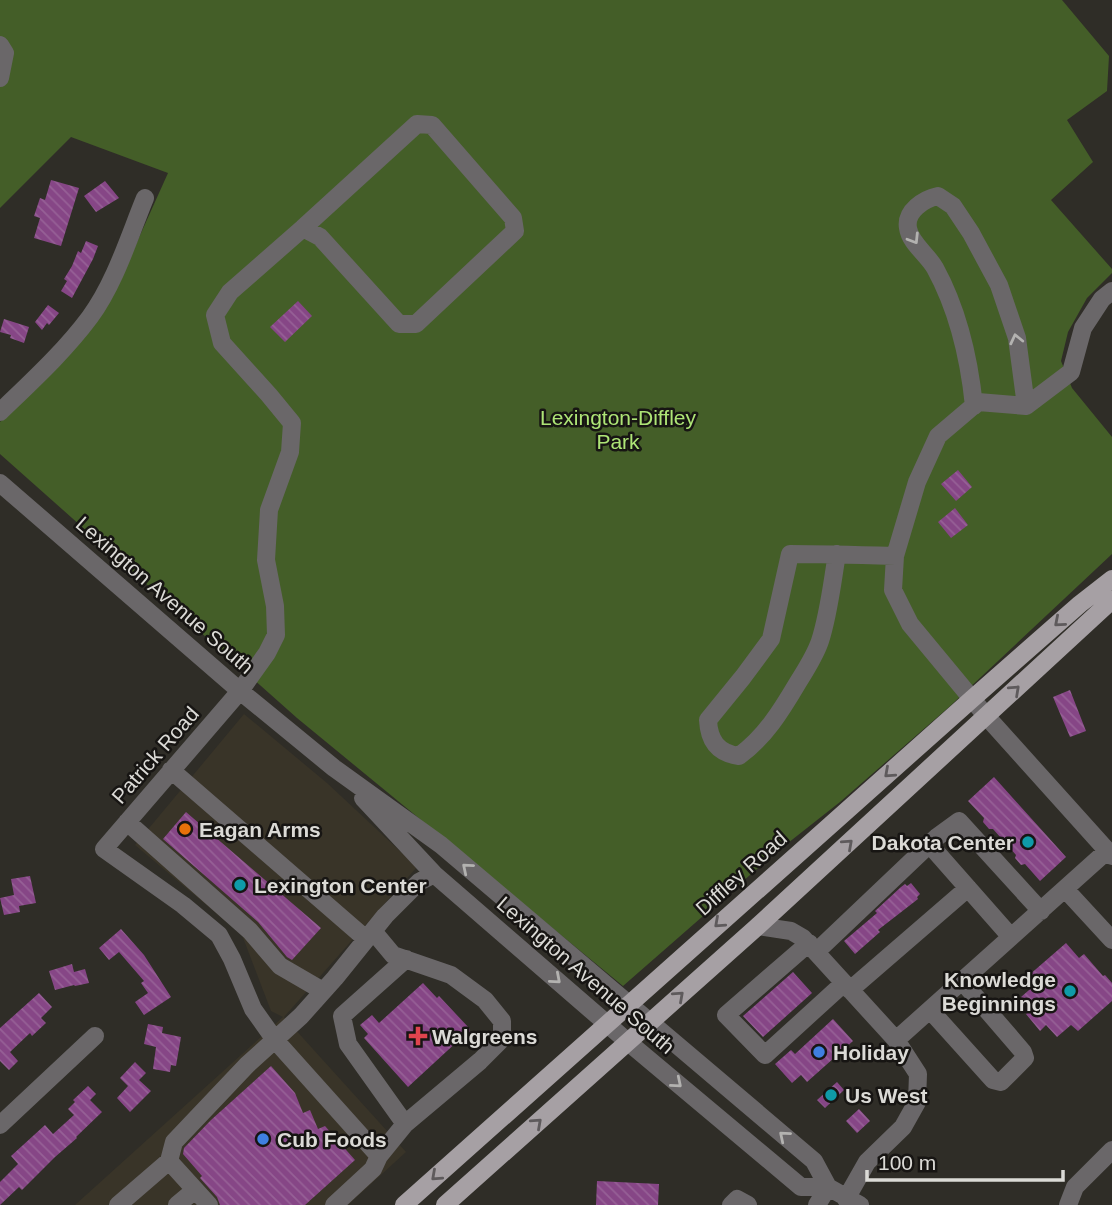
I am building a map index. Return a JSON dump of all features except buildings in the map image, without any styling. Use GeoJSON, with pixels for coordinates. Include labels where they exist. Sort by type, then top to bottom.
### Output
{"type":"FeatureCollection","features":[{"type":"Feature","properties":{"kind":"main road","name":"Diffley Road"},"geometry":{"type":"LineString","coordinates":[[404,1205],[972,699],[1112,579]]}},
{"type":"Feature","properties":{"kind":"main road"},"geometry":{"type":"LineString","coordinates":[[446,1205],[758,926],[1112,600]]}},
{"type":"Feature","properties":{"kind":"street"},"geometry":{"type":"LineString","coordinates":[[0,46],[5,53],[0,78]]}},
{"type":"Feature","properties":{"kind":"street","name":"Patrick Road"},"geometry":{"type":"LineString","coordinates":[[275,1040],[253,1009],[219,935],[183,905],[104,849],[240,691],[267,653],[276,635],[275,606],[266,560],[269,510],[290,452],[292,423],[222,343],[215,316],[230,292],[417,124],[432,125],[513,218],[515,231],[416,324],[399,324],[320,237],[303,228]]}},
{"type":"Feature","properties":{"kind":"street"},"geometry":{"type":"LineString","coordinates":[[974,406],[971,370],[954,305],[933,265],[908,230],[908,219],[917,206],[926,199],[938,196],[953,206],[999,285],[1017,338],[1026,406]]}},
{"type":"Feature","properties":{"kind":"street"},"geometry":{"type":"LineString","coordinates":[[0,412],[55,359],[91,316],[116,270],[145,198]]}},
{"type":"Feature","properties":{"kind":"street"},"geometry":{"type":"LineString","coordinates":[[896,1040],[1065,889],[1110,853],[987,717],[910,624],[893,590],[895,556],[917,482],[938,436],[978,402],[1026,406],[1071,372],[1083,328],[1102,299],[1112,291]]}},
{"type":"Feature","properties":{"kind":"street","name":"Lexington Avenue South"},"geometry":{"type":"LineString","coordinates":[[0,482],[240,691],[334,768],[441,845],[814,1161],[828,1187],[853,1202]]}},
{"type":"Feature","properties":{"kind":"street"},"geometry":{"type":"LineString","coordinates":[[837,554],[820,641],[807,668],[778,717],[753,746],[739,756],[728,755],[715,743],[709,732],[708,720],[771,639],[790,554],[837,554],[895,556]]}},
{"type":"Feature","properties":{"kind":"street","name":"Lexington Avenue South"},"geometry":{"type":"LineString","coordinates":[[334,768],[434,874],[628,1042],[801,1187],[828,1187]]}},
{"type":"Feature","properties":{"kind":"street"},"geometry":{"type":"LineString","coordinates":[[172,771],[393,955],[451,975],[485,1000],[502,1021],[502,1039],[405,1124],[379,1156],[373,1169],[334,1205]]}},
{"type":"Feature","properties":{"kind":"street"},"geometry":{"type":"LineString","coordinates":[[968,888],[765,1055],[726,1015],[812,948],[959,821],[1041,911]]}},
{"type":"Feature","properties":{"kind":"street"},"geometry":{"type":"LineString","coordinates":[[127,822],[250,931],[280,966],[322,993],[354,1005]]}},
{"type":"Feature","properties":{"kind":"street"},"geometry":{"type":"LineString","coordinates":[[930,845],[1011,937]]}},
{"type":"Feature","properties":{"kind":"street"},"geometry":{"type":"LineString","coordinates":[[118,1205],[169,1161],[174,1142],[247,1065],[301,1016],[385,916],[419,882],[434,874]]}},
{"type":"Feature","properties":{"kind":"street"},"geometry":{"type":"LineString","coordinates":[[1065,889],[1112,940]]}},
{"type":"Feature","properties":{"kind":"street"},"geometry":{"type":"LineString","coordinates":[[758,926],[792,931],[812,948],[896,1040],[918,1074],[917,1102],[902,1127],[867,1161],[853,1202]]}},
{"type":"Feature","properties":{"kind":"street"},"geometry":{"type":"LineString","coordinates":[[405,1124],[348,1044],[342,1016],[406,959]]}},
{"type":"Feature","properties":{"kind":"street"},"geometry":{"type":"LineString","coordinates":[[930,1010],[993,1080],[1001,1082],[1025,1058],[1023,1052],[962,981]]}},
{"type":"Feature","properties":{"kind":"street"},"geometry":{"type":"LineString","coordinates":[[0,1125],[95,1036]]}},
{"type":"Feature","properties":{"kind":"street"},"geometry":{"type":"LineString","coordinates":[[275,1040],[379,1156]]}},
{"type":"Feature","properties":{"kind":"street"},"geometry":{"type":"LineString","coordinates":[[1068,1205],[1075,1187],[1112,1150]]}},
{"type":"Feature","properties":{"kind":"street"},"geometry":{"type":"LineString","coordinates":[[169,1161],[209,1205]]}},
{"type":"Feature","properties":{"kind":"street"},"geometry":{"type":"LineString","coordinates":[[817,1205],[828,1187]]}},
{"type":"Feature","properties":{"kind":"street"},"geometry":{"type":"LineString","coordinates":[[177,1205],[195,1190]]}},
{"type":"Feature","properties":{"kind":"street"},"geometry":{"type":"LineString","coordinates":[[731,1205],[737,1199],[748,1205]]}},
{"type":"Feature","properties":{"kind":"shaded area"},"geometry":{"type":"Polygon","coordinates":[[[244,714],[327,783],[417,867],[284,1017],[406,1152],[348,1205],[75,1205],[283,1017],[271,1011],[242,935],[135,845],[244,714]]]}},
{"type":"Feature","properties":{"kind":"green space","name":"Lexington-Diffley Park"},"geometry":{"type":"Polygon","coordinates":[[[0,0],[1062,0],[1109,56],[1107,91],[1067,120],[1093,162],[1051,200],[1112,269],[1112,273],[1087,298],[1068,332],[1061,361],[1072,388],[1112,437],[1112,554],[949,707],[840,802],[774,854],[623,986],[297,718],[0,454],[0,422],[77,345],[119,282],[168,173],[71,137],[0,208],[0,0]]]}},
{"type":"Feature","properties":{"kind":"place","name":"Eagan Arms"},"geometry":{"type":"Point","coordinates":[185,829]}},
{"type":"Feature","properties":{"kind":"place","name":"Dakota Center"},"geometry":{"type":"Point","coordinates":[1028,842]}},
{"type":"Feature","properties":{"kind":"place","name":"Lexington Center"},"geometry":{"type":"Point","coordinates":[240,885]}},
{"type":"Feature","properties":{"kind":"place","name":"Knowledge Beginnings"},"geometry":{"type":"Point","coordinates":[1070,991]}},
{"type":"Feature","properties":{"kind":"place","name":"Walgreens"},"geometry":{"type":"Point","coordinates":[418,1036]}},
{"type":"Feature","properties":{"kind":"place","name":"Holiday"},"geometry":{"type":"Point","coordinates":[819,1052]}},
{"type":"Feature","properties":{"kind":"place","name":"Us West"},"geometry":{"type":"Point","coordinates":[831,1095]}},
{"type":"Feature","properties":{"kind":"place","name":"Cub Foods"},"geometry":{"type":"Point","coordinates":[263,1139]}}]}
